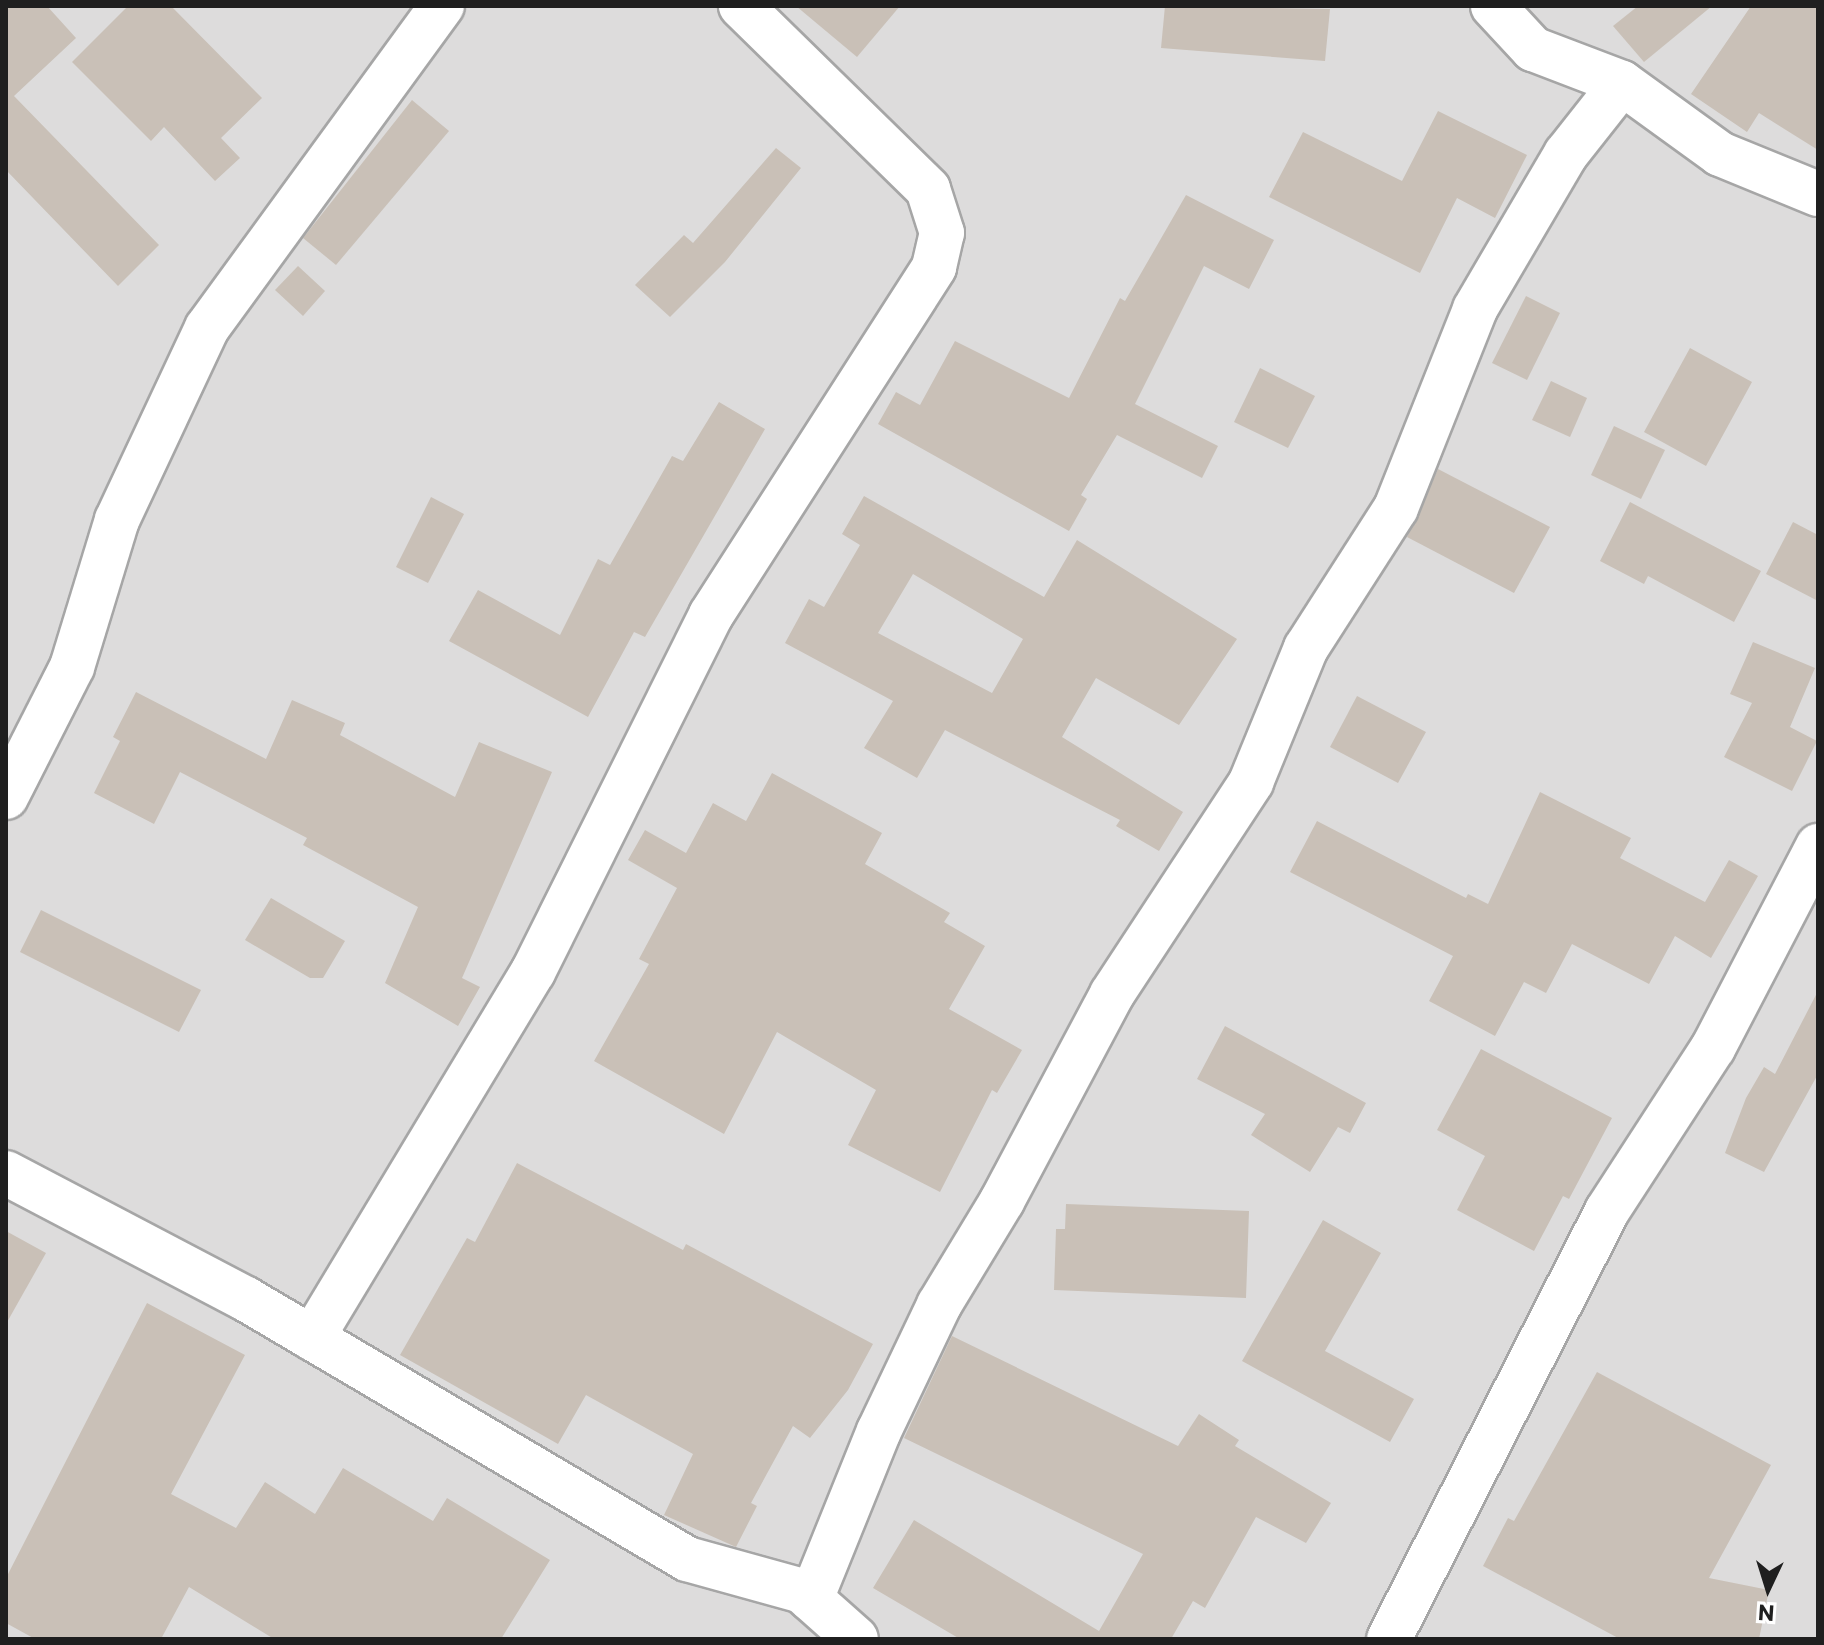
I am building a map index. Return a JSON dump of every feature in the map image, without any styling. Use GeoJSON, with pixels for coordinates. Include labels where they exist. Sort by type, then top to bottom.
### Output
{"type":"FeatureCollection","features":[{"type":"Feature","properties":{"kind":"street"},"geometry":{"type":"LineString","coordinates":[[6,797],[72,667],[117,520],[207,328],[442,6]]}},
{"type":"Feature","properties":{"kind":"street"},"geometry":{"type":"LineString","coordinates":[[312,1338],[533,972],[711,615],[934,267],[942,233],[928,189],[741,6]]}},
{"type":"Feature","properties":{"kind":"street"},"geometry":{"type":"LineString","coordinates":[[1493,6],[1533,49],[1622,83],[1720,154],[1818,194]]}},
{"type":"Feature","properties":{"kind":"street"},"geometry":{"type":"LineString","coordinates":[[811,1599],[879,1431],[939,1305],[1002,1201],[1112,994],[1251,782],[1306,648],[1396,508],[1475,309],[1566,154],[1622,83]]}},
{"type":"Feature","properties":{"kind":"street"},"geometry":{"type":"LineString","coordinates":[[1389,1639],[1607,1211],[1713,1048],[1818,846]]}},
{"type":"Feature","properties":{"kind":"street"},"geometry":{"type":"LineString","coordinates":[[6,1173],[312,1338],[687,1559],[802,1591],[856,1639]]}},
{"type":"Feature","properties":{"kind":"shaded area"},"geometry":{"type":"Polygon","coordinates":[[[6,6],[1818,6],[1818,1639],[6,1639],[6,6]]]}},
{"type":"Feature","properties":{"kind":"building"},"geometry":{"type":"Polygon","coordinates":[[[6,6],[47,6],[76,38],[14,96],[159,245],[118,286],[6,170],[6,6]]]}},
{"type":"Feature","properties":{"kind":"building"},"geometry":{"type":"Polygon","coordinates":[[[128,6],[171,6],[262,98],[221,138],[240,158],[215,181],[164,127],[151,141],[72,62],[128,6]]]}},
{"type":"Feature","properties":{"kind":"building"},"geometry":{"type":"Polygon","coordinates":[[[796,6],[900,6],[857,57],[796,6]]]}},
{"type":"Feature","properties":{"kind":"building"},"geometry":{"type":"Polygon","coordinates":[[[1165,6],[1330,9],[1325,61],[1161,48],[1165,6]]]}},
{"type":"Feature","properties":{"kind":"building"},"geometry":{"type":"Polygon","coordinates":[[[1638,6],[1712,6],[1644,62],[1613,26],[1638,6]]]}},
{"type":"Feature","properties":{"kind":"building"},"geometry":{"type":"Polygon","coordinates":[[[1751,6],[1818,6],[1818,150],[1759,113],[1747,132],[1691,94],[1751,6]]]}},
{"type":"Feature","properties":{"kind":"building"},"geometry":{"type":"Polygon","coordinates":[[[412,100],[449,131],[336,265],[303,238],[412,100]]]}},
{"type":"Feature","properties":{"kind":"building"},"geometry":{"type":"Polygon","coordinates":[[[1438,111],[1527,155],[1495,218],[1457,198],[1420,273],[1269,197],[1303,132],[1402,181],[1438,111]]]}},
{"type":"Feature","properties":{"kind":"building"},"geometry":{"type":"Polygon","coordinates":[[[776,148],[801,168],[725,262],[670,317],[635,285],[684,235],[693,243],[776,148]]]}},
{"type":"Feature","properties":{"kind":"building"},"geometry":{"type":"Polygon","coordinates":[[[1186,195],[1274,240],[1249,289],[1204,266],[1135,404],[1218,446],[1202,478],[1117,435],[1081,495],[1087,499],[1069,531],[878,424],[896,392],[920,405],[955,341],[1069,398],[1120,298],[1125,301],[1186,195]]]}},
{"type":"Feature","properties":{"kind":"building"},"geometry":{"type":"Polygon","coordinates":[[[298,266],[325,291],[303,316],[275,290],[298,266]]]}},
{"type":"Feature","properties":{"kind":"building"},"geometry":{"type":"Polygon","coordinates":[[[1526,296],[1560,313],[1527,380],[1492,363],[1526,296]]]}},
{"type":"Feature","properties":{"kind":"building"},"geometry":{"type":"Polygon","coordinates":[[[1690,348],[1752,382],[1706,466],[1644,432],[1690,348]]]}},
{"type":"Feature","properties":{"kind":"building"},"geometry":{"type":"Polygon","coordinates":[[[1260,368],[1315,396],[1288,448],[1234,422],[1260,368]]]}},
{"type":"Feature","properties":{"kind":"building"},"geometry":{"type":"Polygon","coordinates":[[[1551,381],[1587,398],[1570,437],[1532,420],[1551,381]]]}},
{"type":"Feature","properties":{"kind":"building"},"geometry":{"type":"Polygon","coordinates":[[[719,402],[765,429],[645,637],[634,632],[588,717],[449,641],[478,590],[560,635],[598,559],[610,565],[672,456],[683,461],[719,402]]]}},
{"type":"Feature","properties":{"kind":"building"},"geometry":{"type":"Polygon","coordinates":[[[1614,426],[1665,450],[1641,499],[1591,475],[1614,426]]]}},
{"type":"Feature","properties":{"kind":"building"},"geometry":{"type":"Polygon","coordinates":[[[1438,469],[1550,527],[1514,593],[1407,537],[1438,469]]]}},
{"type":"Feature","properties":{"kind":"building"},"geometry":{"type":"Polygon","coordinates":[[[864,496],[1044,597],[1077,540],[1237,639],[1179,725],[1096,678],[1062,737],[1183,812],[1159,851],[1116,826],[1120,820],[945,730],[917,778],[864,748],[893,701],[785,643],[809,599],[824,607],[860,545],[842,534],[864,496]],[[913,574],[878,633],[992,693],[1023,639],[913,574]]]}},
{"type":"Feature","properties":{"kind":"building"},"geometry":{"type":"Polygon","coordinates":[[[431,497],[464,514],[428,583],[396,567],[431,497]]]}},
{"type":"Feature","properties":{"kind":"building"},"geometry":{"type":"Polygon","coordinates":[[[1630,502],[1761,571],[1734,622],[1648,576],[1644,584],[1600,561],[1630,502]]]}},
{"type":"Feature","properties":{"kind":"building"},"geometry":{"type":"Polygon","coordinates":[[[1793,522],[1818,535],[1818,601],[1766,574],[1793,522]]]}},
{"type":"Feature","properties":{"kind":"building"},"geometry":{"type":"Polygon","coordinates":[[[1753,642],[1815,668],[1790,727],[1817,741],[1792,791],[1724,757],[1752,703],[1730,694],[1753,642]]]}},
{"type":"Feature","properties":{"kind":"building"},"geometry":{"type":"Polygon","coordinates":[[[136,692],[266,759],[292,700],[345,723],[340,735],[455,797],[479,742],[552,772],[462,978],[480,987],[458,1026],[385,983],[418,907],[303,845],[307,838],[180,772],[154,824],[94,793],[120,741],[113,737],[136,692]]]}},
{"type":"Feature","properties":{"kind":"building"},"geometry":{"type":"Polygon","coordinates":[[[1357,696],[1426,732],[1398,783],[1330,747],[1357,696]]]}},
{"type":"Feature","properties":{"kind":"building"},"geometry":{"type":"Polygon","coordinates":[[[772,773],[882,833],[865,864],[950,913],[944,922],[985,946],[949,1009],[1022,1050],[997,1093],[992,1090],[940,1192],[848,1145],[876,1090],[777,1032],[724,1134],[594,1061],[649,964],[639,959],[677,888],[628,860],[645,830],[686,853],[713,803],[746,821],[772,773]]]}},
{"type":"Feature","properties":{"kind":"building"},"geometry":{"type":"Polygon","coordinates":[[[1540,792],[1631,838],[1620,858],[1705,902],[1729,860],[1758,876],[1711,958],[1675,936],[1649,984],[1572,944],[1546,993],[1524,982],[1495,1036],[1429,1001],[1453,956],[1290,872],[1317,821],[1466,898],[1468,894],[1488,904],[1540,792]]]}},
{"type":"Feature","properties":{"kind":"building"},"geometry":{"type":"Polygon","coordinates":[[[271,898],[345,941],[323,978],[310,978],[245,940],[271,898]]]}},
{"type":"Feature","properties":{"kind":"building"},"geometry":{"type":"Polygon","coordinates":[[[41,910],[201,990],[179,1032],[20,952],[41,910]]]}},
{"type":"Feature","properties":{"kind":"building"},"geometry":{"type":"Polygon","coordinates":[[[1818,991],[1818,1074],[1764,1172],[1725,1153],[1746,1098],[1764,1067],[1775,1074],[1818,991]]]}},
{"type":"Feature","properties":{"kind":"building"},"geometry":{"type":"Polygon","coordinates":[[[1225,1026],[1366,1103],[1350,1133],[1338,1127],[1310,1172],[1251,1135],[1265,1114],[1197,1079],[1225,1026]]]}},
{"type":"Feature","properties":{"kind":"building"},"geometry":{"type":"Polygon","coordinates":[[[1481,1049],[1612,1118],[1569,1199],[1563,1196],[1534,1251],[1457,1210],[1485,1156],[1437,1130],[1481,1049]]]}},
{"type":"Feature","properties":{"kind":"building"},"geometry":{"type":"Polygon","coordinates":[[[517,1163],[683,1250],[686,1244],[873,1344],[848,1390],[810,1438],[793,1426],[751,1503],[757,1506],[736,1547],[664,1515],[693,1454],[586,1395],[558,1444],[400,1355],[467,1238],[475,1242],[517,1163]]]}},
{"type":"Feature","properties":{"kind":"building"},"geometry":{"type":"Polygon","coordinates":[[[1066,1204],[1249,1211],[1246,1298],[1054,1290],[1056,1229],[1065,1229],[1066,1204]]]}},
{"type":"Feature","properties":{"kind":"building"},"geometry":{"type":"Polygon","coordinates":[[[1323,1220],[1381,1253],[1325,1351],[1414,1399],[1390,1442],[1242,1361],[1323,1220]]]}},
{"type":"Feature","properties":{"kind":"building"},"geometry":{"type":"Polygon","coordinates":[[[6,1231],[46,1253],[6,1324],[6,1231]]]}},
{"type":"Feature","properties":{"kind":"building"},"geometry":{"type":"Polygon","coordinates":[[[147,1303],[245,1355],[171,1494],[236,1528],[265,1482],[315,1514],[343,1468],[433,1521],[447,1498],[550,1560],[501,1639],[274,1639],[189,1587],[161,1639],[35,1639],[6,1623],[6,1578],[147,1303]]]}},
{"type":"Feature","properties":{"kind":"building"},"geometry":{"type":"Polygon","coordinates":[[[952,1336],[1178,1446],[1199,1414],[1239,1440],[1235,1446],[1331,1503],[1306,1543],[1256,1517],[1205,1608],[1193,1601],[1171,1639],[960,1639],[873,1588],[914,1520],[1099,1631],[1143,1554],[904,1438],[952,1336]]]}},
{"type":"Feature","properties":{"kind":"building"},"geometry":{"type":"Polygon","coordinates":[[[1597,1372],[1771,1465],[1709,1578],[1769,1590],[1759,1639],[1620,1639],[1483,1566],[1508,1518],[1514,1521],[1597,1372]]]}}]}
